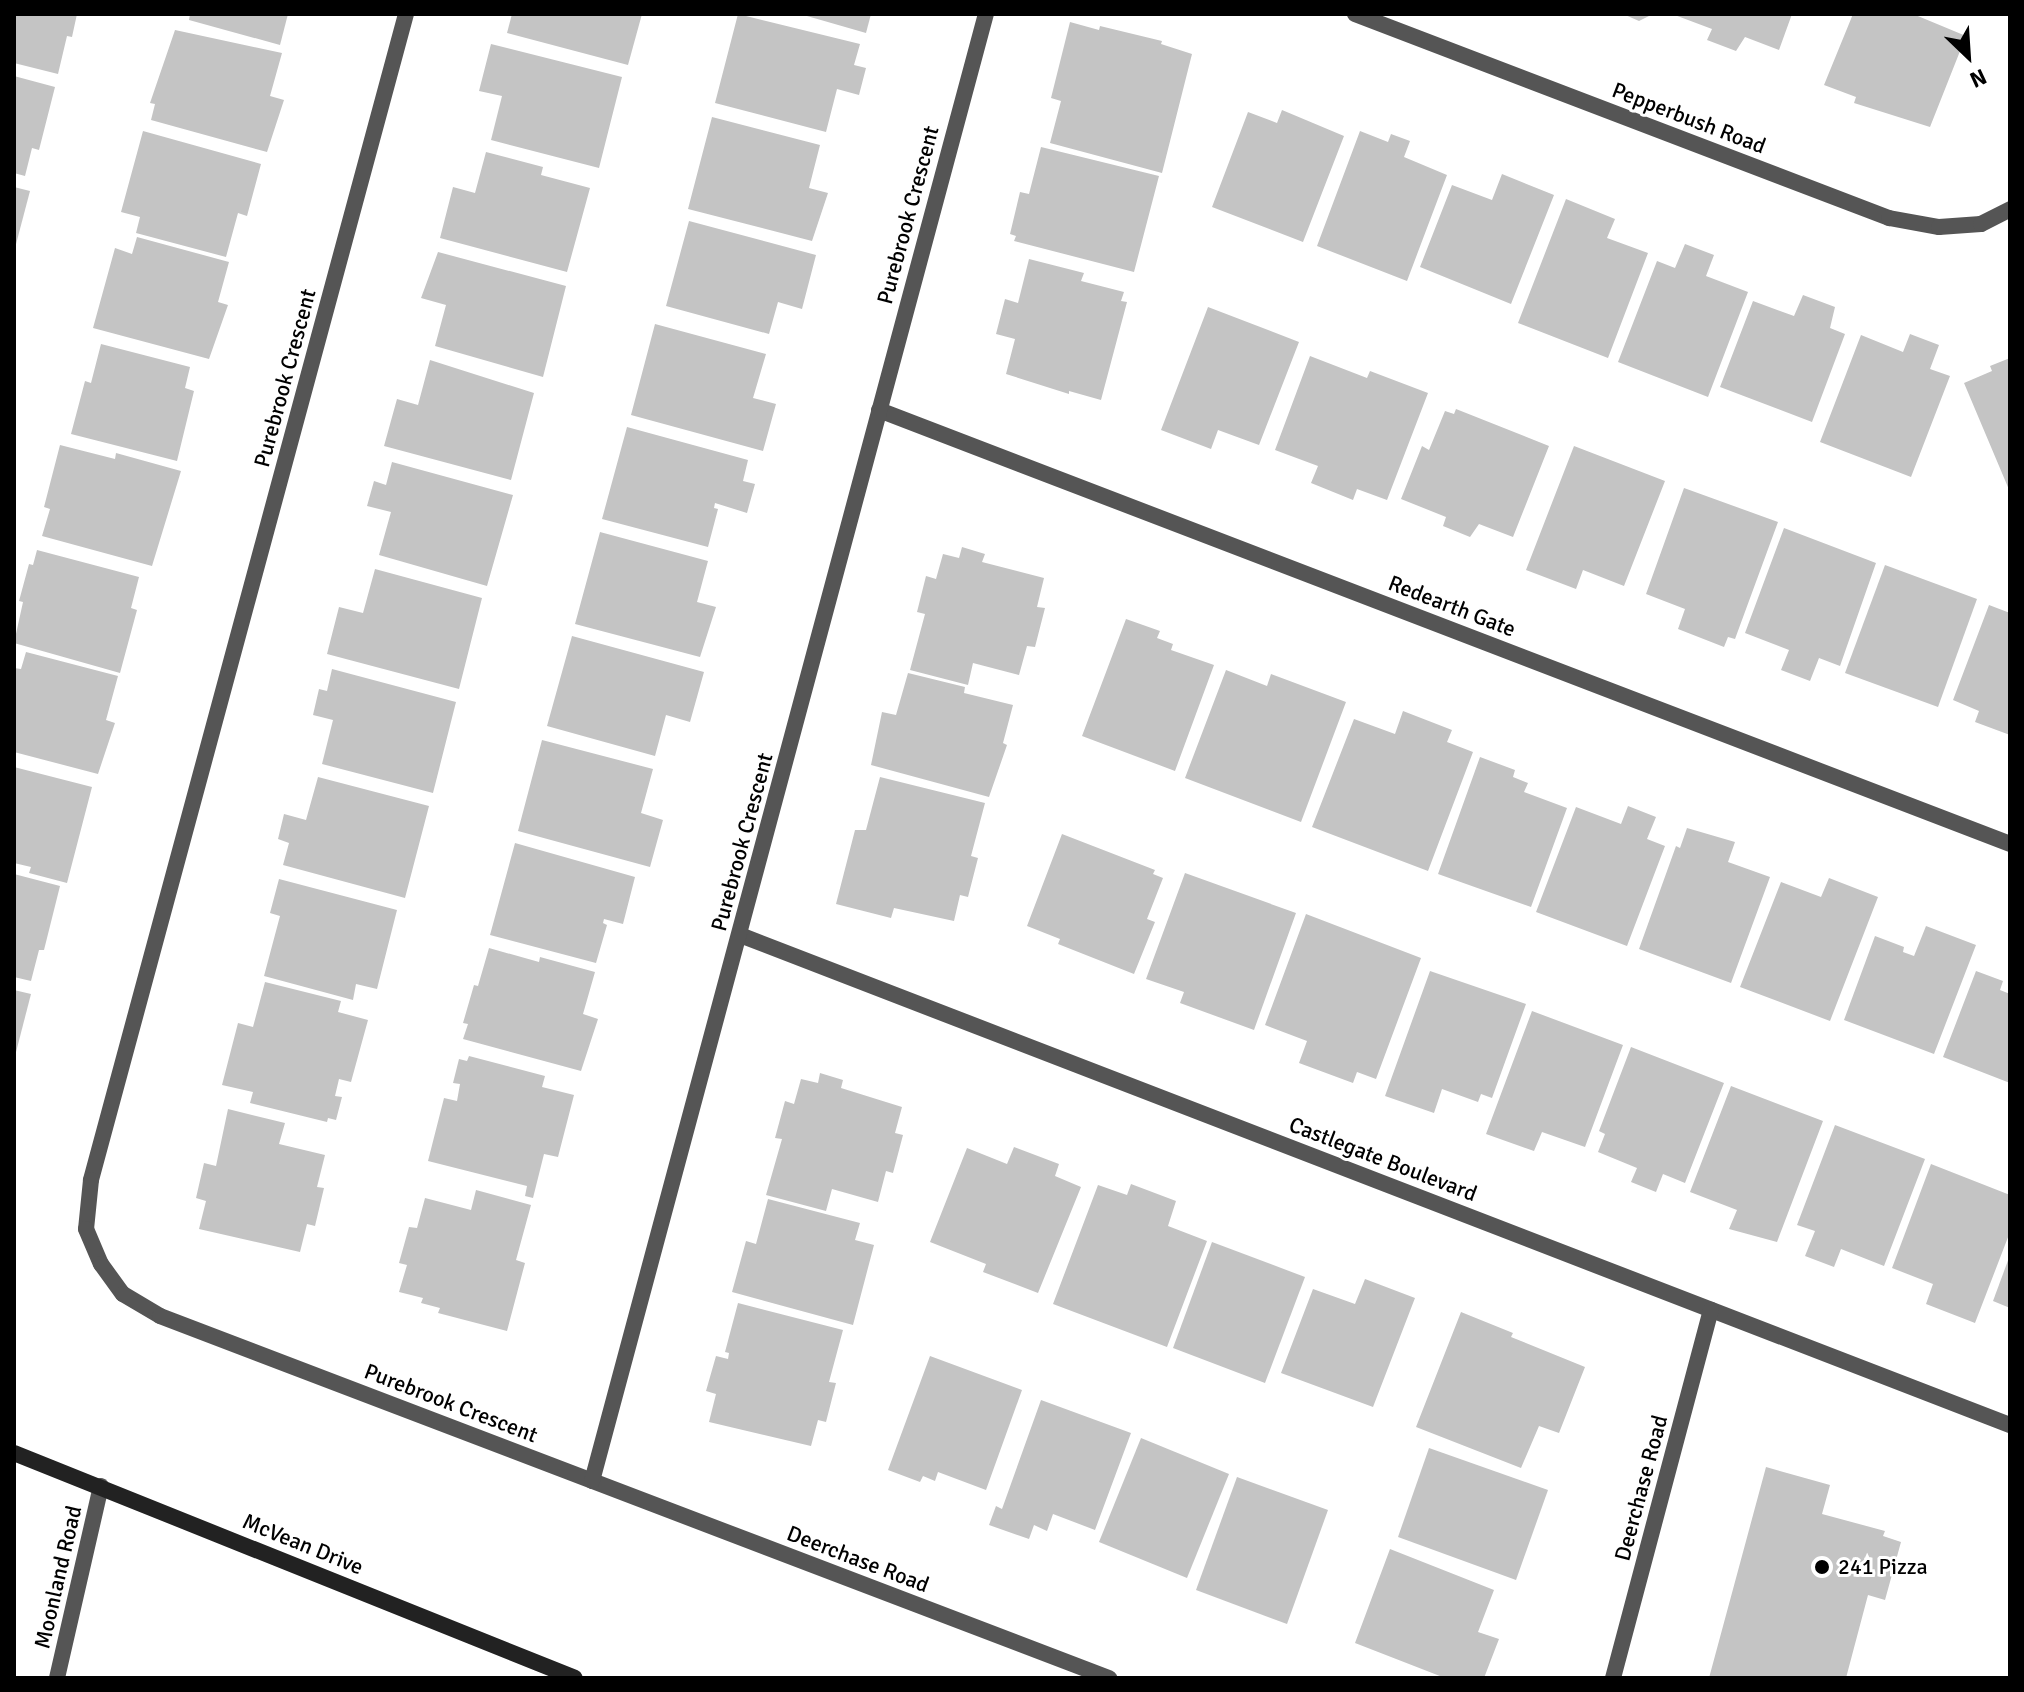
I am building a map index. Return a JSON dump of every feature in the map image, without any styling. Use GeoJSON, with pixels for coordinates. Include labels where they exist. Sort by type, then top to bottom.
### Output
{"type":"FeatureCollection","features":[{"type":"Feature","properties":{"kind":"main road","name":"McVean Drive"},"geometry":{"type":"LineString","coordinates":[[14,1453],[575,1678]]}},
{"type":"Feature","properties":{"kind":"street","name":"Purebrook Crescent"},"geometry":{"type":"LineString","coordinates":[[406,14],[91,1180],[86,1229],[101,1264],[123,1294],[160,1316],[592,1481],[986,14]]}},
{"type":"Feature","properties":{"kind":"street","name":"Pepperbush Road"},"geometry":{"type":"LineString","coordinates":[[1355,14],[1889,218],[1939,227],[1981,224],[2010,209]]}},
{"type":"Feature","properties":{"kind":"street","name":"Redearth Gate"},"geometry":{"type":"LineString","coordinates":[[879,410],[2010,844]]}},
{"type":"Feature","properties":{"kind":"street","name":"Castlegate Boulevard"},"geometry":{"type":"LineString","coordinates":[[740,935],[2010,1425]]}},
{"type":"Feature","properties":{"kind":"street","name":"Deerchase Road"},"geometry":{"type":"LineString","coordinates":[[1613,1678],[1711,1310]]}},
{"type":"Feature","properties":{"kind":"street","name":"Deerchase Road"},"geometry":{"type":"LineString","coordinates":[[592,1481],[1109,1678]]}},
{"type":"Feature","properties":{"kind":"street","name":"Moonland Road"},"geometry":{"type":"LineString","coordinates":[[57,1678],[101,1486]]}},
{"type":"Feature","properties":{"kind":"building"},"geometry":{"type":"Polygon","coordinates":[[[14,14],[77,14],[72,37],[67,36],[58,74],[14,63],[14,14]]]}},
{"type":"Feature","properties":{"kind":"building"},"geometry":{"type":"Polygon","coordinates":[[[190,14],[288,14],[280,45],[189,20],[190,14]]]}},
{"type":"Feature","properties":{"kind":"building"},"geometry":{"type":"Polygon","coordinates":[[[512,14],[642,14],[628,65],[507,33],[512,14]]]}},
{"type":"Feature","properties":{"kind":"building"},"geometry":{"type":"Polygon","coordinates":[[[738,14],[860,44],[854,65],[866,68],[859,95],[837,89],[826,132],[715,103],[738,14]]]}},
{"type":"Feature","properties":{"kind":"building"},"geometry":{"type":"Polygon","coordinates":[[[800,14],[871,14],[866,33],[800,14]]]}},
{"type":"Feature","properties":{"kind":"building"},"geometry":{"type":"Polygon","coordinates":[[[1623,14],[1653,14],[1639,21],[1623,14]]]}},
{"type":"Feature","properties":{"kind":"building"},"geometry":{"type":"Polygon","coordinates":[[[1672,14],[1792,14],[1779,50],[1745,37],[1736,51],[1707,40],[1712,29],[1672,14]]]}},
{"type":"Feature","properties":{"kind":"building"},"geometry":{"type":"Polygon","coordinates":[[[1853,14],[1913,14],[1966,36],[1930,127],[1854,103],[1856,97],[1824,85],[1853,14]]]}},
{"type":"Feature","properties":{"kind":"building"},"geometry":{"type":"Polygon","coordinates":[[[1070,22],[1162,41],[1161,44],[1192,54],[1162,173],[1050,143],[1061,101],[1051,98],[1070,22]]]}},
{"type":"Feature","properties":{"kind":"building"},"geometry":{"type":"Polygon","coordinates":[[[175,30],[282,53],[270,96],[284,100],[267,152],[151,120],[155,104],[150,103],[175,30]]]}},
{"type":"Feature","properties":{"kind":"building"},"geometry":{"type":"Polygon","coordinates":[[[491,44],[622,77],[599,168],[491,140],[502,96],[479,91],[491,44]]]}},
{"type":"Feature","properties":{"kind":"building"},"geometry":{"type":"Polygon","coordinates":[[[14,76],[55,87],[39,150],[32,148],[25,176],[14,173],[14,76]]]}},
{"type":"Feature","properties":{"kind":"building"},"geometry":{"type":"Polygon","coordinates":[[[1282,110],[1344,136],[1303,242],[1212,207],[1248,112],[1277,123],[1282,110]]]}},
{"type":"Feature","properties":{"kind":"building"},"geometry":{"type":"Polygon","coordinates":[[[712,117],[820,145],[809,188],[828,193],[812,241],[688,209],[712,117]]]}},
{"type":"Feature","properties":{"kind":"building"},"geometry":{"type":"Polygon","coordinates":[[[143,131],[261,164],[247,216],[238,213],[226,257],[136,233],[140,217],[121,212],[143,131]]]}},
{"type":"Feature","properties":{"kind":"building"},"geometry":{"type":"Polygon","coordinates":[[[1360,131],[1388,142],[1391,134],[1410,141],[1404,157],[1447,175],[1407,281],[1317,246],[1360,131]]]}},
{"type":"Feature","properties":{"kind":"building"},"geometry":{"type":"Polygon","coordinates":[[[1041,147],[1159,176],[1134,272],[1014,241],[1016,236],[1010,234],[1020,192],[1029,194],[1041,147]]]}},
{"type":"Feature","properties":{"kind":"building"},"geometry":{"type":"Polygon","coordinates":[[[486,152],[543,167],[541,175],[590,188],[567,272],[440,238],[453,187],[475,193],[486,152]]]}},
{"type":"Feature","properties":{"kind":"building"},"geometry":{"type":"Polygon","coordinates":[[[1502,174],[1554,195],[1511,304],[1420,267],[1452,185],[1492,200],[1502,174]]]}},
{"type":"Feature","properties":{"kind":"building"},"geometry":{"type":"Polygon","coordinates":[[[14,187],[30,191],[15,248],[14,248],[14,187]]]}},
{"type":"Feature","properties":{"kind":"building"},"geometry":{"type":"Polygon","coordinates":[[[1566,199],[1615,219],[1607,238],[1648,253],[1608,358],[1518,323],[1566,199]]]}},
{"type":"Feature","properties":{"kind":"building"},"geometry":{"type":"Polygon","coordinates":[[[689,221],[816,255],[802,309],[778,302],[769,334],[666,306],[689,221]]]}},
{"type":"Feature","properties":{"kind":"building"},"geometry":{"type":"Polygon","coordinates":[[[137,237],[229,262],[218,302],[228,305],[209,359],[93,328],[115,248],[132,254],[137,237]]]}},
{"type":"Feature","properties":{"kind":"building"},"geometry":{"type":"Polygon","coordinates":[[[1685,244],[1714,255],[1706,276],[1748,292],[1708,397],[1618,362],[1657,261],[1675,268],[1685,244]]]}},
{"type":"Feature","properties":{"kind":"building"},"geometry":{"type":"Polygon","coordinates":[[[438,252],[566,286],[543,377],[435,346],[446,305],[421,298],[438,252]]]}},
{"type":"Feature","properties":{"kind":"building"},"geometry":{"type":"Polygon","coordinates":[[[1029,259],[1084,273],[1081,281],[1124,292],[1121,301],[1127,302],[1101,400],[1069,391],[1069,394],[1006,374],[1015,339],[996,334],[1005,299],[1018,303],[1029,259]]]}},
{"type":"Feature","properties":{"kind":"building"},"geometry":{"type":"Polygon","coordinates":[[[1803,295],[1835,307],[1830,328],[1845,334],[1812,422],[1720,387],[1753,301],[1794,316],[1803,295]]]}},
{"type":"Feature","properties":{"kind":"building"},"geometry":{"type":"Polygon","coordinates":[[[1208,307],[1299,342],[1259,445],[1218,430],[1211,449],[1161,430],[1208,307]]]}},
{"type":"Feature","properties":{"kind":"building"},"geometry":{"type":"Polygon","coordinates":[[[655,324],[766,354],[753,398],[776,404],[763,451],[631,415],[655,324]]]}},
{"type":"Feature","properties":{"kind":"building"},"geometry":{"type":"Polygon","coordinates":[[[1910,334],[1939,345],[1930,369],[1950,376],[1911,477],[1820,442],[1861,335],[1903,352],[1910,334]]]}},
{"type":"Feature","properties":{"kind":"building"},"geometry":{"type":"Polygon","coordinates":[[[101,344],[190,367],[185,388],[194,391],[177,461],[71,434],[85,381],[91,383],[101,344]]]}},
{"type":"Feature","properties":{"kind":"building"},"geometry":{"type":"Polygon","coordinates":[[[1310,356],[1367,378],[1370,371],[1428,393],[1387,500],[1357,489],[1353,500],[1311,483],[1318,466],[1275,450],[1310,356]]]}},
{"type":"Feature","properties":{"kind":"building"},"geometry":{"type":"Polygon","coordinates":[[[2010,358],[2010,492],[1964,383],[1992,371],[1990,366],[2010,358]]]}},
{"type":"Feature","properties":{"kind":"building"},"geometry":{"type":"Polygon","coordinates":[[[430,360],[534,393],[511,480],[384,446],[397,399],[418,405],[430,360]]]}},
{"type":"Feature","properties":{"kind":"building"},"geometry":{"type":"Polygon","coordinates":[[[1456,409],[1549,446],[1513,537],[1479,524],[1470,537],[1443,526],[1446,517],[1401,499],[1422,446],[1429,450],[1445,411],[1454,414],[1456,409]]]}},
{"type":"Feature","properties":{"kind":"building"},"geometry":{"type":"Polygon","coordinates":[[[627,427],[748,460],[743,481],[755,484],[747,513],[715,503],[714,508],[718,509],[708,547],[602,519],[627,427]]]}},
{"type":"Feature","properties":{"kind":"building"},"geometry":{"type":"Polygon","coordinates":[[[60,445],[115,459],[116,453],[181,471],[152,566],[42,536],[50,509],[44,507],[60,445]]]}},
{"type":"Feature","properties":{"kind":"building"},"geometry":{"type":"Polygon","coordinates":[[[1574,446],[1665,481],[1624,586],[1583,570],[1576,589],[1526,570],[1574,446]]]}},
{"type":"Feature","properties":{"kind":"building"},"geometry":{"type":"Polygon","coordinates":[[[392,462],[513,495],[487,586],[379,555],[391,512],[367,506],[374,481],[386,485],[392,462]]]}},
{"type":"Feature","properties":{"kind":"building"},"geometry":{"type":"Polygon","coordinates":[[[1684,488],[1778,522],[1735,639],[1728,637],[1724,647],[1678,629],[1685,609],[1646,594],[1684,488]]]}},
{"type":"Feature","properties":{"kind":"building"},"geometry":{"type":"Polygon","coordinates":[[[1784,528],[1876,563],[1840,666],[1819,658],[1810,681],[1781,670],[1789,650],[1745,633],[1784,528]]]}},
{"type":"Feature","properties":{"kind":"building"},"geometry":{"type":"Polygon","coordinates":[[[600,532],[708,561],[697,602],[716,607],[700,657],[575,624],[600,532]]]}},
{"type":"Feature","properties":{"kind":"building"},"geometry":{"type":"Polygon","coordinates":[[[962,547],[985,554],[982,562],[1044,578],[1037,607],[1045,608],[1035,647],[1027,646],[1019,675],[973,663],[968,685],[910,670],[925,614],[917,612],[926,576],[936,579],[943,554],[959,558],[962,547]]]}},
{"type":"Feature","properties":{"kind":"building"},"geometry":{"type":"Polygon","coordinates":[[[37,550],[139,577],[131,608],[137,610],[120,673],[14,643],[23,602],[19,601],[29,564],[33,565],[37,550]]]}},
{"type":"Feature","properties":{"kind":"building"},"geometry":{"type":"Polygon","coordinates":[[[1885,565],[1977,599],[1938,707],[1845,673],[1885,565]]]}},
{"type":"Feature","properties":{"kind":"building"},"geometry":{"type":"Polygon","coordinates":[[[375,569],[482,598],[459,689],[327,654],[339,607],[363,613],[375,569]]]}},
{"type":"Feature","properties":{"kind":"building"},"geometry":{"type":"Polygon","coordinates":[[[1989,605],[2010,613],[2010,735],[1975,722],[1979,711],[1953,700],[1989,605]]]}},
{"type":"Feature","properties":{"kind":"building"},"geometry":{"type":"Polygon","coordinates":[[[1126,619],[1160,631],[1157,638],[1173,644],[1171,650],[1214,665],[1175,771],[1082,736],[1126,619]]]}},
{"type":"Feature","properties":{"kind":"building"},"geometry":{"type":"Polygon","coordinates":[[[572,636],[704,672],[690,722],[666,715],[655,756],[547,726],[572,636]]]}},
{"type":"Feature","properties":{"kind":"building"},"geometry":{"type":"Polygon","coordinates":[[[26,652],[118,676],[106,720],[115,723],[98,774],[14,752],[14,668],[21,669],[26,652]]]}},
{"type":"Feature","properties":{"kind":"building"},"geometry":{"type":"Polygon","coordinates":[[[332,669],[456,702],[433,793],[322,764],[333,720],[313,715],[319,689],[327,691],[332,669]]]}},
{"type":"Feature","properties":{"kind":"building"},"geometry":{"type":"Polygon","coordinates":[[[1226,670],[1267,686],[1271,674],[1346,702],[1301,822],[1185,778],[1226,670]]]}},
{"type":"Feature","properties":{"kind":"building"},"geometry":{"type":"Polygon","coordinates":[[[908,673],[965,687],[964,693],[1013,705],[1003,743],[1007,745],[989,797],[871,765],[882,712],[896,715],[908,673]]]}},
{"type":"Feature","properties":{"kind":"building"},"geometry":{"type":"Polygon","coordinates":[[[1403,711],[1452,730],[1447,742],[1473,752],[1428,871],[1312,827],[1354,719],[1395,734],[1403,711]]]}},
{"type":"Feature","properties":{"kind":"building"},"geometry":{"type":"Polygon","coordinates":[[[542,740],[653,769],[641,813],[663,820],[650,867],[518,831],[542,740]]]}},
{"type":"Feature","properties":{"kind":"building"},"geometry":{"type":"Polygon","coordinates":[[[1480,757],[1515,770],[1513,777],[1528,783],[1524,792],[1567,808],[1531,907],[1438,874],[1480,757]]]}},
{"type":"Feature","properties":{"kind":"building"},"geometry":{"type":"Polygon","coordinates":[[[14,767],[92,787],[67,883],[29,873],[31,867],[14,863],[14,767]]]}},
{"type":"Feature","properties":{"kind":"building"},"geometry":{"type":"Polygon","coordinates":[[[318,777],[429,806],[405,898],[283,865],[289,843],[278,839],[284,814],[306,820],[318,777]]]}},
{"type":"Feature","properties":{"kind":"building"},"geometry":{"type":"Polygon","coordinates":[[[880,777],[985,803],[971,856],[978,858],[968,897],[960,895],[954,921],[894,908],[891,918],[836,904],[855,830],[866,830],[880,777]]]}},
{"type":"Feature","properties":{"kind":"building"},"geometry":{"type":"Polygon","coordinates":[[[1628,806],[1656,817],[1647,839],[1665,846],[1627,946],[1536,912],[1576,807],[1621,824],[1628,806]]]}},
{"type":"Feature","properties":{"kind":"building"},"geometry":{"type":"Polygon","coordinates":[[[1687,828],[1735,842],[1728,862],[1770,877],[1731,983],[1639,949],[1676,846],[1680,848],[1687,828]]]}},
{"type":"Feature","properties":{"kind":"building"},"geometry":{"type":"Polygon","coordinates":[[[1062,834],[1155,870],[1153,874],[1163,878],[1147,919],[1155,922],[1134,974],[1058,944],[1060,939],[1027,926],[1062,834]]]}},
{"type":"Feature","properties":{"kind":"building"},"geometry":{"type":"Polygon","coordinates":[[[515,843],[635,877],[623,924],[604,919],[603,923],[607,925],[596,963],[490,935],[515,843]]]}},
{"type":"Feature","properties":{"kind":"building"},"geometry":{"type":"Polygon","coordinates":[[[1185,873],[1296,913],[1254,1030],[1180,1003],[1184,992],[1146,979],[1185,873]]]}},
{"type":"Feature","properties":{"kind":"building"},"geometry":{"type":"Polygon","coordinates":[[[14,874],[60,886],[44,950],[39,950],[31,981],[14,977],[14,874]]]}},
{"type":"Feature","properties":{"kind":"building"},"geometry":{"type":"Polygon","coordinates":[[[1829,878],[1878,897],[1830,1021],[1740,987],[1781,882],[1821,897],[1829,878]]]}},
{"type":"Feature","properties":{"kind":"building"},"geometry":{"type":"Polygon","coordinates":[[[279,879],[397,910],[377,989],[356,984],[353,1000],[264,976],[280,916],[270,913],[279,879]]]}},
{"type":"Feature","properties":{"kind":"building"},"geometry":{"type":"Polygon","coordinates":[[[1306,914],[1421,958],[1376,1079],[1357,1072],[1353,1083],[1299,1063],[1307,1041],[1265,1025],[1306,914]]]}},
{"type":"Feature","properties":{"kind":"building"},"geometry":{"type":"Polygon","coordinates":[[[1926,926],[1976,945],[1934,1054],[1844,1020],[1875,936],[1904,947],[1903,952],[1914,956],[1926,926]]]}},
{"type":"Feature","properties":{"kind":"building"},"geometry":{"type":"Polygon","coordinates":[[[489,948],[539,962],[540,957],[595,972],[583,1014],[598,1019],[581,1071],[463,1039],[468,1024],[463,1023],[489,948]]]}},
{"type":"Feature","properties":{"kind":"building"},"geometry":{"type":"Polygon","coordinates":[[[1430,971],[1526,1004],[1492,1098],[1481,1094],[1478,1102],[1442,1089],[1434,1113],[1385,1096],[1430,971]]]}},
{"type":"Feature","properties":{"kind":"building"},"geometry":{"type":"Polygon","coordinates":[[[1976,971],[2003,981],[2000,990],[2010,994],[2010,1083],[1943,1057],[1976,971]]]}},
{"type":"Feature","properties":{"kind":"building"},"geometry":{"type":"Polygon","coordinates":[[[265,982],[341,1001],[338,1012],[368,1020],[351,1082],[339,1079],[335,1096],[342,1097],[336,1120],[328,1118],[327,1122],[250,1103],[253,1092],[222,1085],[238,1023],[253,1027],[265,982]]]}},
{"type":"Feature","properties":{"kind":"building"},"geometry":{"type":"Polygon","coordinates":[[[14,990],[31,994],[15,1056],[14,1056],[14,990]]]}},
{"type":"Feature","properties":{"kind":"building"},"geometry":{"type":"Polygon","coordinates":[[[1532,1011],[1623,1045],[1585,1147],[1542,1132],[1534,1151],[1486,1134],[1532,1011]]]}},
{"type":"Feature","properties":{"kind":"building"},"geometry":{"type":"Polygon","coordinates":[[[1631,1047],[1724,1083],[1685,1183],[1663,1174],[1656,1192],[1631,1182],[1637,1168],[1598,1152],[1605,1134],[1599,1131],[1631,1047]]]}},
{"type":"Feature","properties":{"kind":"building"},"geometry":{"type":"Polygon","coordinates":[[[469,1056],[545,1076],[542,1087],[574,1095],[558,1157],[544,1154],[533,1198],[525,1196],[527,1186],[428,1161],[444,1098],[457,1101],[460,1084],[453,1083],[459,1059],[467,1061],[469,1056]]]}},
{"type":"Feature","properties":{"kind":"building"},"geometry":{"type":"Polygon","coordinates":[[[820,1073],[843,1080],[841,1088],[902,1107],[895,1133],[903,1135],[893,1173],[886,1171],[878,1202],[832,1189],[826,1211],[766,1195],[782,1139],[775,1138],[785,1101],[794,1104],[801,1079],[818,1083],[820,1073]]]}},
{"type":"Feature","properties":{"kind":"building"},"geometry":{"type":"Polygon","coordinates":[[[1731,1086],[1823,1121],[1777,1242],[1729,1229],[1737,1210],[1690,1192],[1731,1086]]]}},
{"type":"Feature","properties":{"kind":"building"},"geometry":{"type":"Polygon","coordinates":[[[228,1109],[285,1123],[279,1144],[325,1155],[317,1187],[324,1188],[315,1226],[307,1224],[300,1252],[199,1229],[206,1201],[196,1198],[204,1163],[216,1166],[228,1109]]]}},
{"type":"Feature","properties":{"kind":"building"},"geometry":{"type":"Polygon","coordinates":[[[1835,1125],[1925,1159],[1884,1266],[1841,1249],[1834,1267],[1805,1256],[1815,1231],[1797,1225],[1835,1125]]]}},
{"type":"Feature","properties":{"kind":"building"},"geometry":{"type":"Polygon","coordinates":[[[1014,1147],[1059,1164],[1055,1176],[1081,1187],[1038,1293],[983,1272],[986,1264],[930,1242],[967,1148],[1007,1164],[1014,1147]]]}},
{"type":"Feature","properties":{"kind":"building"},"geometry":{"type":"Polygon","coordinates":[[[1931,1164],[2010,1195],[2010,1232],[1975,1323],[1926,1304],[1933,1284],[1892,1268],[1931,1164]]]}},
{"type":"Feature","properties":{"kind":"building"},"geometry":{"type":"Polygon","coordinates":[[[1131,1184],[1176,1201],[1168,1226],[1207,1241],[1167,1347],[1053,1304],[1098,1185],[1127,1195],[1131,1184]]]}},
{"type":"Feature","properties":{"kind":"building"},"geometry":{"type":"Polygon","coordinates":[[[476,1190],[531,1205],[516,1260],[525,1263],[507,1331],[438,1313],[440,1308],[421,1303],[423,1298],[399,1292],[407,1265],[399,1263],[409,1227],[417,1228],[425,1198],[471,1210],[476,1190]]]}},
{"type":"Feature","properties":{"kind":"building"},"geometry":{"type":"Polygon","coordinates":[[[768,1199],[860,1223],[855,1240],[874,1245],[853,1325],[732,1292],[746,1241],[756,1244],[768,1199]]]}},
{"type":"Feature","properties":{"kind":"building"},"geometry":{"type":"Polygon","coordinates":[[[1212,1242],[1305,1277],[1265,1383],[1173,1348],[1212,1242]]]}},
{"type":"Feature","properties":{"kind":"building"},"geometry":{"type":"Polygon","coordinates":[[[2010,1255],[2010,1308],[1993,1301],[2010,1255]]]}},
{"type":"Feature","properties":{"kind":"building"},"geometry":{"type":"Polygon","coordinates":[[[1365,1279],[1415,1298],[1373,1407],[1281,1373],[1313,1289],[1355,1304],[1365,1279]]]}},
{"type":"Feature","properties":{"kind":"building"},"geometry":{"type":"Polygon","coordinates":[[[738,1303],[843,1330],[829,1382],[836,1383],[826,1422],[818,1420],[811,1446],[709,1422],[716,1394],[706,1391],[716,1356],[728,1359],[729,1353],[725,1352],[738,1303]]]}},
{"type":"Feature","properties":{"kind":"building"},"geometry":{"type":"Polygon","coordinates":[[[1461,1312],[1513,1333],[1511,1337],[1585,1367],[1559,1433],[1539,1426],[1521,1468],[1416,1427],[1461,1312]]]}},
{"type":"Feature","properties":{"kind":"building"},"geometry":{"type":"Polygon","coordinates":[[[930,1356],[1022,1390],[986,1490],[938,1472],[935,1481],[923,1476],[920,1482],[888,1470],[930,1356]]]}},
{"type":"Feature","properties":{"kind":"building"},"geometry":{"type":"Polygon","coordinates":[[[1041,1400],[1131,1433],[1095,1530],[1053,1514],[1047,1531],[1034,1525],[1029,1539],[989,1525],[996,1506],[1002,1509],[1041,1400]]]}},
{"type":"Feature","properties":{"kind":"building"},"geometry":{"type":"Polygon","coordinates":[[[1141,1438],[1229,1474],[1187,1578],[1099,1542],[1141,1438]]]}},
{"type":"Feature","properties":{"kind":"building"},"geometry":{"type":"Polygon","coordinates":[[[1429,1448],[1548,1490],[1516,1580],[1398,1537],[1429,1448]]]}},
{"type":"Feature","properties":{"kind":"building"},"geometry":{"type":"Polygon","coordinates":[[[1766,1467],[1830,1485],[1822,1514],[1885,1531],[1883,1536],[1901,1542],[1885,1600],[1868,1595],[1846,1678],[1709,1678],[1766,1467]]]}},
{"type":"Feature","properties":{"kind":"building"},"geometry":{"type":"Polygon","coordinates":[[[1237,1477],[1328,1510],[1287,1624],[1196,1590],[1237,1477]]]}},
{"type":"Feature","properties":{"kind":"building"},"geometry":{"type":"Polygon","coordinates":[[[1390,1549],[1494,1590],[1478,1632],[1499,1639],[1484,1678],[1445,1678],[1355,1643],[1390,1549]]]}},
{"type":"Feature","properties":{"kind":"place","name":"241 Pizza"},"geometry":{"type":"Point","coordinates":[1822,1567]}}]}
